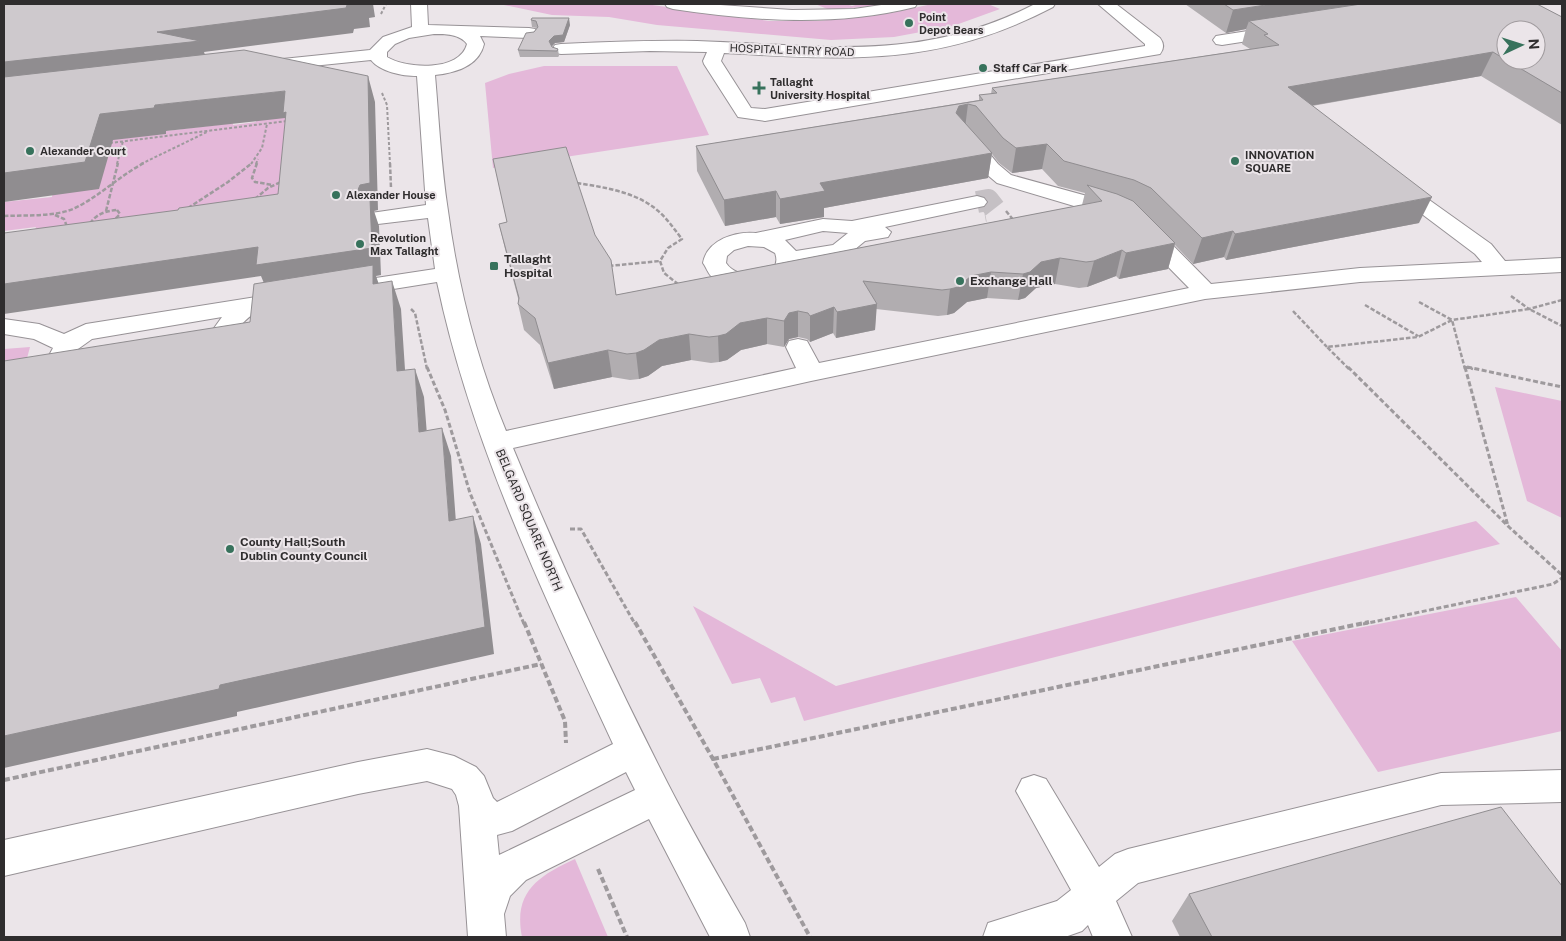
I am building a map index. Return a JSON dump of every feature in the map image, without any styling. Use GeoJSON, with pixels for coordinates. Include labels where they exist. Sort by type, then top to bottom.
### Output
{"type":"FeatureCollection","features":[{"type":"Feature","properties":{"kind":"street"},"geometry":{"type":"LineString","coordinates":[[419,4],[420,30]]}},
{"type":"Feature","properties":{"kind":"street"},"geometry":{"type":"LineString","coordinates":[[673,4],[704,5],[771,13],[817,14],[849,13],[909,4]]}},
{"type":"Feature","properties":{"kind":"street"},"geometry":{"type":"LineString","coordinates":[[751,4],[771,13]]}},
{"type":"Feature","properties":{"kind":"street"},"geometry":{"type":"LineString","coordinates":[[795,4],[817,14]]}},
{"type":"Feature","properties":{"kind":"street"},"geometry":{"type":"LineString","coordinates":[[1015,4],[1041,7]]}},
{"type":"Feature","properties":{"kind":"street"},"geometry":{"type":"LineString","coordinates":[[718,47],[712,61],[713,64],[745,113],[758,116],[1154,50],[1154,42],[1106,4]]}},
{"type":"Feature","properties":{"kind":"street","name":"HOSPITAL ENTRY ROAD"},"geometry":{"type":"LineString","coordinates":[[564,42],[718,47],[821,53],[904,50],[984,32],[1041,7]]}},
{"type":"Feature","properties":{"kind":"street"},"geometry":{"type":"LineString","coordinates":[[1222,40],[1298,28]]}},
{"type":"Feature","properties":{"kind":"street"},"geometry":{"type":"LineString","coordinates":[[455,30],[473,39],[475,45],[473,52],[456,64],[426,71],[396,69],[385,65],[379,59],[378,54],[384,44],[394,37],[420,30],[455,30],[530,34]]}},
{"type":"Feature","properties":{"kind":"street"},"geometry":{"type":"LineString","coordinates":[[469,56],[488,53]]}},
{"type":"Feature","properties":{"kind":"street"},"geometry":{"type":"LineString","coordinates":[[247,68],[378,54]]}},
{"type":"Feature","properties":{"kind":"street","name":"BELGARD SQUARE NORTH"},"geometry":{"type":"LineString","coordinates":[[426,71],[437,210],[447,274],[457,319],[478,393],[496,442],[567,609],[633,751],[731,937]]}},
{"type":"Feature","properties":{"kind":"street"},"geometry":{"type":"LineString","coordinates":[[964,136],[1004,179],[1119,212],[1134,220],[1206,292]]}},
{"type":"Feature","properties":{"kind":"street"},"geometry":{"type":"LineString","coordinates":[[1380,173],[1482,249],[1499,268]]}},
{"type":"Feature","properties":{"kind":"street"},"geometry":{"type":"LineString","coordinates":[[776,248],[788,266],[767,286],[739,282],[727,278],[719,273],[714,266],[717,251],[734,241],[776,248],[981,207]]}},
{"type":"Feature","properties":{"kind":"street"},"geometry":{"type":"LineString","coordinates":[[378,218],[437,210]]}},
{"type":"Feature","properties":{"kind":"street"},"geometry":{"type":"LineString","coordinates":[[496,442],[811,372],[1206,292],[1360,275],[1562,265]]}},
{"type":"Feature","properties":{"kind":"street"},"geometry":{"type":"LineString","coordinates":[[79,368],[63,368],[59,365],[58,361],[73,338],[94,330],[447,274]]}},
{"type":"Feature","properties":{"kind":"street"},"geometry":{"type":"LineString","coordinates":[[180,351],[214,343],[235,316],[253,304]]}},
{"type":"Feature","properties":{"kind":"street"},"geometry":{"type":"LineString","coordinates":[[4,327],[39,332],[67,345]]}},
{"type":"Feature","properties":{"kind":"street"},"geometry":{"type":"LineString","coordinates":[[798,347],[811,372]]}},
{"type":"Feature","properties":{"kind":"street"},"geometry":{"type":"LineString","coordinates":[[41,374],[106,363]]}},
{"type":"Feature","properties":{"kind":"street"},"geometry":{"type":"LineString","coordinates":[[478,806],[484,814],[499,819],[633,751]]}},
{"type":"Feature","properties":{"kind":"street"},"geometry":{"type":"LineString","coordinates":[[4,858],[349,780],[427,765],[454,772],[464,778],[472,787],[478,806],[486,927]]}},
{"type":"Feature","properties":{"kind":"street"},"geometry":{"type":"LineString","coordinates":[[1002,937],[1068,917],[1128,867],[1441,789],[1562,786]]}},
{"type":"Feature","properties":{"kind":"street"},"geometry":{"type":"LineString","coordinates":[[1034,791],[1094,895],[1113,937]]}},
{"type":"Feature","properties":{"kind":"street"},"geometry":{"type":"LineString","coordinates":[[486,927],[494,886],[513,867],[656,797]]}},
{"type":"Feature","properties":{"kind":"path"},"geometry":{"type":"LineString","coordinates":[[378,21],[386,4]]}},
{"type":"Feature","properties":{"kind":"path"},"geometry":{"type":"LineString","coordinates":[[379,88],[386,102],[391,194]]}},
{"type":"Feature","properties":{"kind":"path"},"geometry":{"type":"LineString","coordinates":[[104,143],[290,121]]}},
{"type":"Feature","properties":{"kind":"path"},"geometry":{"type":"LineString","coordinates":[[268,124],[252,178],[255,182],[274,185]]}},
{"type":"Feature","properties":{"kind":"path"},"geometry":{"type":"LineString","coordinates":[[216,130],[217,125]]}},
{"type":"Feature","properties":{"kind":"path"},"geometry":{"type":"LineString","coordinates":[[50,214],[72,209],[112,185],[128,171],[210,131]]}},
{"type":"Feature","properties":{"kind":"path"},"geometry":{"type":"LineString","coordinates":[[106,211],[124,137]]}},
{"type":"Feature","properties":{"kind":"path"},"geometry":{"type":"LineString","coordinates":[[183,211],[245,170],[261,151]]}},
{"type":"Feature","properties":{"kind":"path"},"geometry":{"type":"LineString","coordinates":[[252,201],[274,185],[287,180]]}},
{"type":"Feature","properties":{"kind":"path"},"geometry":{"type":"LineString","coordinates":[[577,183],[620,193],[650,204],[665,217],[682,239],[668,248],[660,261],[664,274],[681,285]]}},
{"type":"Feature","properties":{"kind":"path"},"geometry":{"type":"LineString","coordinates":[[82,230],[88,226],[95,216],[106,211],[117,210],[120,214],[114,221],[103,226],[94,228],[88,226]]}},
{"type":"Feature","properties":{"kind":"path"},"geometry":{"type":"LineString","coordinates":[[4,216],[60,215],[66,220],[68,232]]}},
{"type":"Feature","properties":{"kind":"path"},"geometry":{"type":"LineString","coordinates":[[100,233],[103,226]]}},
{"type":"Feature","properties":{"kind":"path"},"geometry":{"type":"LineString","coordinates":[[606,266],[660,261]]}},
{"type":"Feature","properties":{"kind":"path"},"geometry":{"type":"LineString","coordinates":[[1508,295],[1529,309],[1562,326]]}},
{"type":"Feature","properties":{"kind":"path"},"geometry":{"type":"LineString","coordinates":[[1413,299],[1452,320],[1509,527]]}},
{"type":"Feature","properties":{"kind":"path"},"geometry":{"type":"LineString","coordinates":[[1327,347],[1418,337],[1452,320],[1529,309],[1562,300]]}},
{"type":"Feature","properties":{"kind":"path"},"geometry":{"type":"LineString","coordinates":[[1360,302],[1418,337]]}},
{"type":"Feature","properties":{"kind":"path"},"geometry":{"type":"LineString","coordinates":[[713,759],[1553,584],[1562,576],[1509,527],[1327,347],[1287,304]]}},
{"type":"Feature","properties":{"kind":"path"},"geometry":{"type":"LineString","coordinates":[[407,305],[415,313],[428,372],[445,410],[470,493],[565,722],[566,743],[562,750]]}},
{"type":"Feature","properties":{"kind":"path"},"geometry":{"type":"LineString","coordinates":[[1465,367],[1562,387]]}},
{"type":"Feature","properties":{"kind":"path"},"geometry":{"type":"LineString","coordinates":[[581,528],[713,759],[810,937]]}},
{"type":"Feature","properties":{"kind":"path"},"geometry":{"type":"LineString","coordinates":[[4,780],[541,664]]}},
{"type":"Feature","properties":{"kind":"path"},"geometry":{"type":"LineString","coordinates":[[597,865],[627,937]]}},
{"type":"Feature","properties":{"kind":"shaded area"},"geometry":{"type":"Polygon","coordinates":[[[499,4],[645,4],[769,21],[818,21],[891,13],[932,4],[988,4],[1000,9],[953,26],[894,37],[831,40],[657,25],[609,17],[552,15],[499,4]]]}},
{"type":"Feature","properties":{"kind":"shaded area"},"geometry":{"type":"Polygon","coordinates":[[[815,4],[846,4],[852,6],[859,4],[894,4],[830,10],[815,4]]]}},
{"type":"Feature","properties":{"kind":"shaded area"},"geometry":{"type":"Polygon","coordinates":[[[544,66],[677,66],[709,135],[493,168],[485,83],[509,74],[544,66]]]}},
{"type":"Feature","properties":{"kind":"shaded area"},"geometry":{"type":"Polygon","coordinates":[[[292,116],[294,212],[24,259],[36,227],[4,231],[4,202],[52,197],[59,144],[165,134],[166,131],[256,122],[256,118],[292,116]]]}},
{"type":"Feature","properties":{"kind":"shaded area"},"geometry":{"type":"Polygon","coordinates":[[[30,347],[26,362],[4,366],[4,349],[30,347]]]}},
{"type":"Feature","properties":{"kind":"shaded area"},"geometry":{"type":"Polygon","coordinates":[[[1495,387],[1562,401],[1562,518],[1527,501],[1495,387]]]}},
{"type":"Feature","properties":{"kind":"shaded area"},"geometry":{"type":"Polygon","coordinates":[[[1476,521],[1500,544],[804,721],[795,697],[771,703],[760,678],[732,684],[693,606],[836,686],[1476,521]]]}},
{"type":"Feature","properties":{"kind":"shaded area"},"geometry":{"type":"Polygon","coordinates":[[[1516,597],[1562,651],[1562,731],[1378,772],[1292,641],[1516,597]]]}},
{"type":"Feature","properties":{"kind":"shaded area"},"geometry":{"type":"Polygon","coordinates":[[[575,859],[608,937],[522,937],[521,908],[531,887],[550,872],[575,859]]]}},
{"type":"Feature","properties":{"kind":"building"},"geometry":{"type":"Polygon","coordinates":[[[4,4],[353,4],[347,5],[346,8],[157,32],[200,41],[4,62],[4,4]]]}},
{"type":"Feature","properties":{"kind":"building"},"geometry":{"type":"Polygon","coordinates":[[[1224,4],[1272,4],[1233,10],[1224,4]]]}},
{"type":"Feature","properties":{"kind":"building"},"geometry":{"type":"Polygon","coordinates":[[[1361,4],[1537,4],[1562,17],[1562,93],[1523,70],[1546,70],[1546,20],[1496,20],[1496,54],[1493,52],[1288,87],[1432,197],[1235,234],[1233,231],[1202,238],[1151,188],[1134,180],[1064,161],[1047,144],[1016,148],[1003,138],[976,106],[968,104],[959,106],[956,113],[992,153],[820,183],[825,191],[780,199],[776,191],[724,200],[696,146],[983,100],[979,95],[997,93],[992,88],[1279,45],[1264,35],[1268,34],[1249,21],[1361,4]]]}},
{"type":"Feature","properties":{"kind":"building"},"geometry":{"type":"Polygon","coordinates":[[[532,18],[569,18],[563,35],[554,36],[549,41],[552,47],[558,49],[557,51],[518,50],[526,33],[534,32],[538,27],[536,21],[531,20],[532,18]]]}},
{"type":"Feature","properties":{"kind":"building"},"geometry":{"type":"Polygon","coordinates":[[[244,50],[368,76],[370,183],[360,185],[357,192],[361,198],[370,199],[372,248],[256,265],[258,247],[4,284],[4,233],[178,210],[179,208],[278,194],[286,112],[283,113],[285,91],[155,105],[154,108],[100,114],[85,162],[4,173],[4,77],[244,50]]]}},
{"type":"Feature","properties":{"kind":"building","name":"Exchange Hall"},"geometry":{"type":"Polygon","coordinates":[[[566,147],[595,235],[611,260],[616,295],[1102,201],[1087,185],[1133,201],[1175,243],[1126,253],[1122,250],[1094,261],[1086,262],[1060,258],[1041,262],[1030,272],[1023,274],[991,272],[971,276],[958,287],[942,290],[863,281],[877,304],[837,312],[834,307],[810,316],[808,313],[798,311],[789,313],[784,321],[767,318],[740,323],[726,334],[718,336],[709,337],[689,334],[659,340],[636,353],[627,354],[608,350],[548,363],[535,318],[518,304],[519,298],[499,224],[507,222],[493,159],[566,147]]]}},
{"type":"Feature","properties":{"kind":"building"},"geometry":{"type":"Polygon","coordinates":[[[373,265],[373,284],[392,281],[397,371],[415,369],[419,432],[442,428],[449,521],[473,516],[485,627],[220,685],[219,689],[4,736],[4,361],[250,322],[254,284],[373,265]]]}},
{"type":"Feature","properties":{"kind":"building"},"geometry":{"type":"Polygon","coordinates":[[[1501,807],[1562,886],[1562,937],[1212,937],[1189,894],[1501,807]]]}},
{"type":"Feature","properties":{"kind":"tunnel"},"geometry":{"type":"LineString","coordinates":[[977,202],[988,200],[995,209],[984,211]]}},
{"type":"Feature","properties":{"kind":"place","name":"Point Depot Bears"},"geometry":{"type":"Point","coordinates":[909,23]}},
{"type":"Feature","properties":{"kind":"place","name":"Staff Car Park"},"geometry":{"type":"Point","coordinates":[983,68]}},
{"type":"Feature","properties":{"kind":"place","name":"Tallaght University Hospital"},"geometry":{"type":"Point","coordinates":[759,88]}},
{"type":"Feature","properties":{"kind":"place","name":"Alexander Court"},"geometry":{"type":"Point","coordinates":[30,151]}},
{"type":"Feature","properties":{"kind":"place","name":"INNOVATION SQUARE"},"geometry":{"type":"Point","coordinates":[1235,161]}},
{"type":"Feature","properties":{"kind":"place","name":"Alexander House"},"geometry":{"type":"Point","coordinates":[336,195]}},
{"type":"Feature","properties":{"kind":"place","name":"Revolution Max Tallaght"},"geometry":{"type":"Point","coordinates":[360,244]}},
{"type":"Feature","properties":{"kind":"place","name":"Tallaght Hospital"},"geometry":{"type":"Point","coordinates":[494,266]}},
{"type":"Feature","properties":{"kind":"place","name":"Exchange Hall"},"geometry":{"type":"Point","coordinates":[960,281]}},
{"type":"Feature","properties":{"kind":"place","name":"County Hall;South Dublin County Council"},"geometry":{"type":"Point","coordinates":[230,549]}}]}
